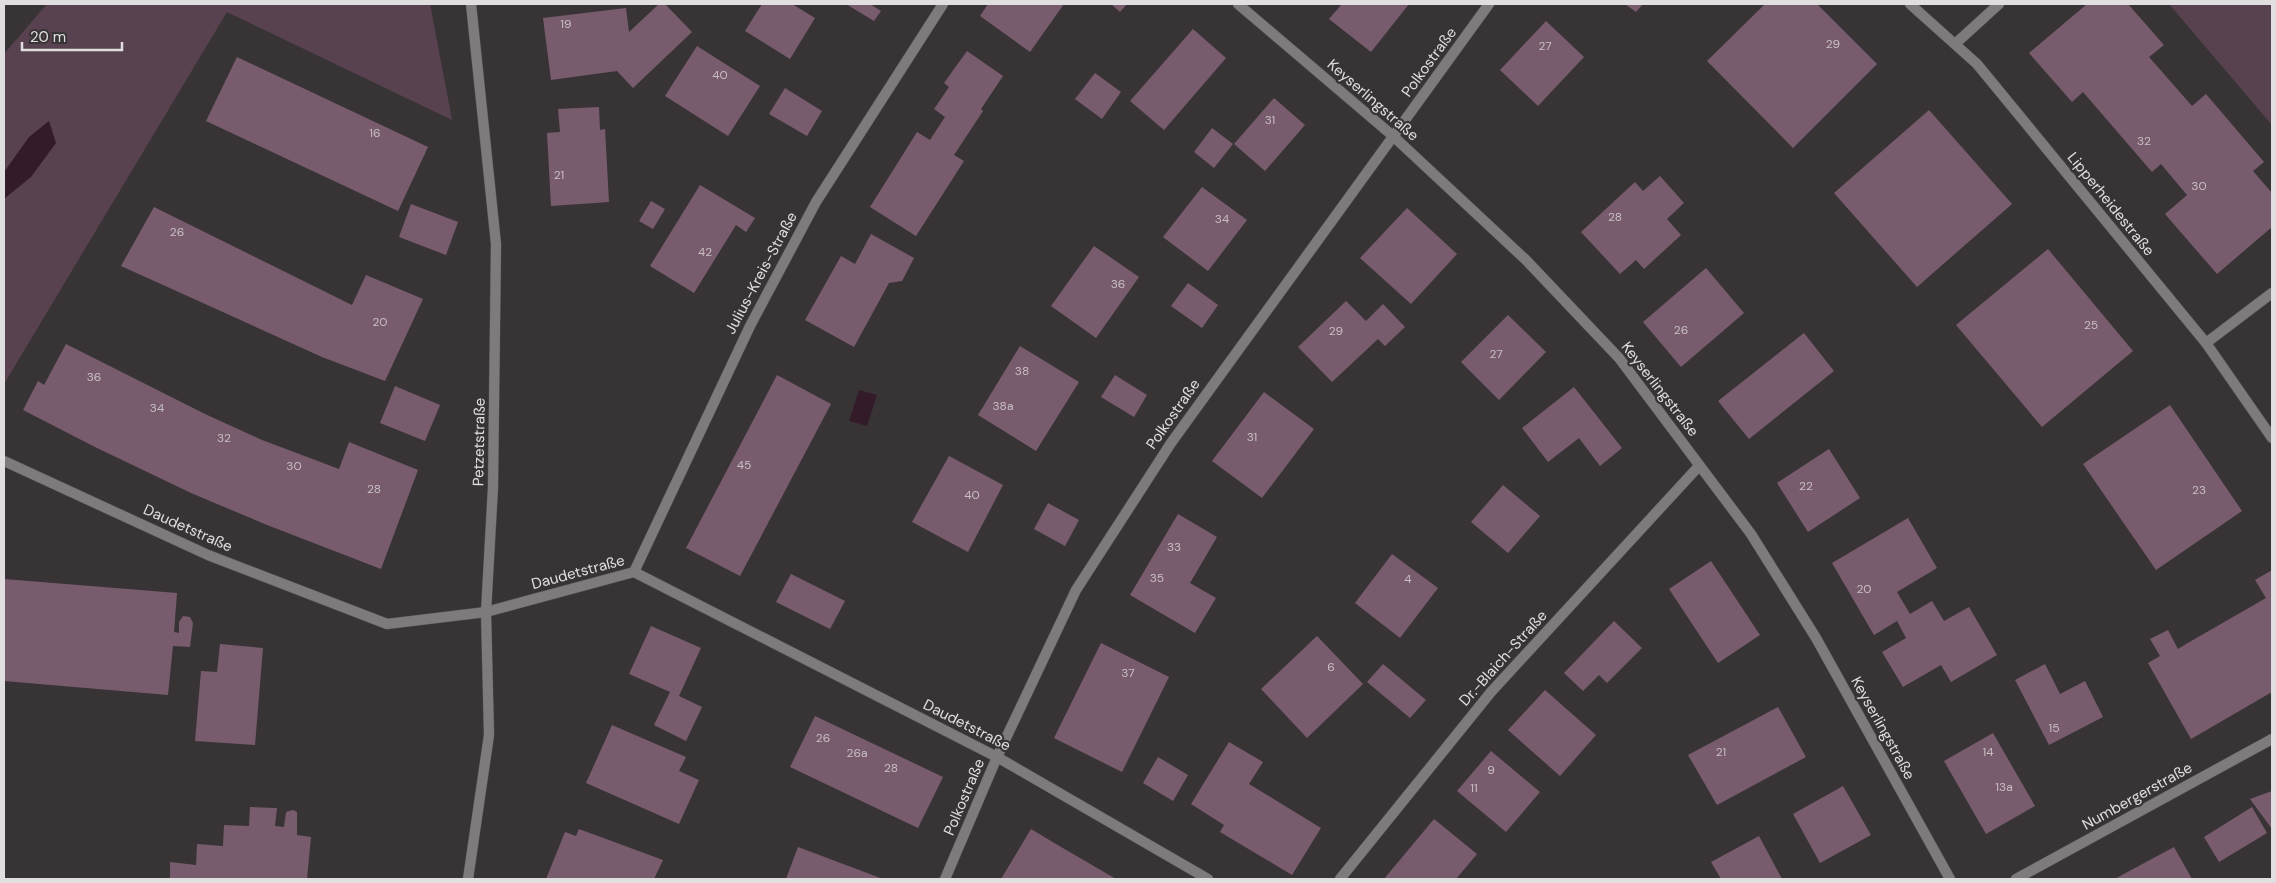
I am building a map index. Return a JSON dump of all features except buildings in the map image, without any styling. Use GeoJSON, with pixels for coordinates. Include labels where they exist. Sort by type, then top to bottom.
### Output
{"type":"FeatureCollection","features":[{"type":"Feature","properties":{"kind":"street","name":"Petzetstraße"},"geometry":{"type":"LineString","coordinates":[[468,879],[489,734],[486,612],[493,487],[496,244],[472,4]]}},
{"type":"Feature","properties":{"kind":"street","name":"Julius-Kreis-Straße"},"geometry":{"type":"LineString","coordinates":[[634,572],[750,326],[816,202],[943,4]]}},
{"type":"Feature","properties":{"kind":"street","name":"Keyserlingstraße"},"geometry":{"type":"LineString","coordinates":[[1238,4],[1393,136],[1526,260],[1619,358],[1751,534],[1816,638],[1950,879]]}},
{"type":"Feature","properties":{"kind":"street","name":"Polkostraße"},"geometry":{"type":"LineString","coordinates":[[945,879],[997,757],[1076,590],[1170,443],[1490,4]]}},
{"type":"Feature","properties":{"kind":"street","name":"Lipperheidestraße"},"geometry":{"type":"LineString","coordinates":[[1910,4],[1978,64],[2206,343],[2272,438]]}},
{"type":"Feature","properties":{"kind":"street"},"geometry":{"type":"LineString","coordinates":[[1955,44],[1999,4]]}},
{"type":"Feature","properties":{"kind":"street"},"geometry":{"type":"LineString","coordinates":[[2206,343],[2272,293]]}},
{"type":"Feature","properties":{"kind":"street","name":"Daudetstraße"},"geometry":{"type":"LineString","coordinates":[[4,461],[208,555],[387,624],[486,612],[634,572],[997,757],[1208,879]]}},
{"type":"Feature","properties":{"kind":"street","name":"Dr.-Blaich-Straße"},"geometry":{"type":"LineString","coordinates":[[1340,879],[1491,692],[1700,466]]}},
{"type":"Feature","properties":{"kind":"street","name":"Numbergerstraße"},"geometry":{"type":"LineString","coordinates":[[2016,879],[2272,739]]}},
{"type":"Feature","properties":{"kind":"shaded area"},"geometry":{"type":"Polygon","coordinates":[[[47,4],[430,4],[452,120],[227,12],[4,384],[4,54],[47,4]]]}},
{"type":"Feature","properties":{"kind":"shaded area"},"geometry":{"type":"Polygon","coordinates":[[[2169,4],[2272,4],[2272,125],[2169,4]]]}},
{"type":"Feature","properties":{"kind":"shaded area"},"geometry":{"type":"Polygon","coordinates":[[[49,121],[56,143],[31,177],[4,199],[4,172],[29,137],[49,121]]]}},
{"type":"Feature","properties":{"kind":"shaded area"},"geometry":{"type":"Polygon","coordinates":[[[859,390],[877,395],[867,426],[849,421],[859,390]]]}}]}
